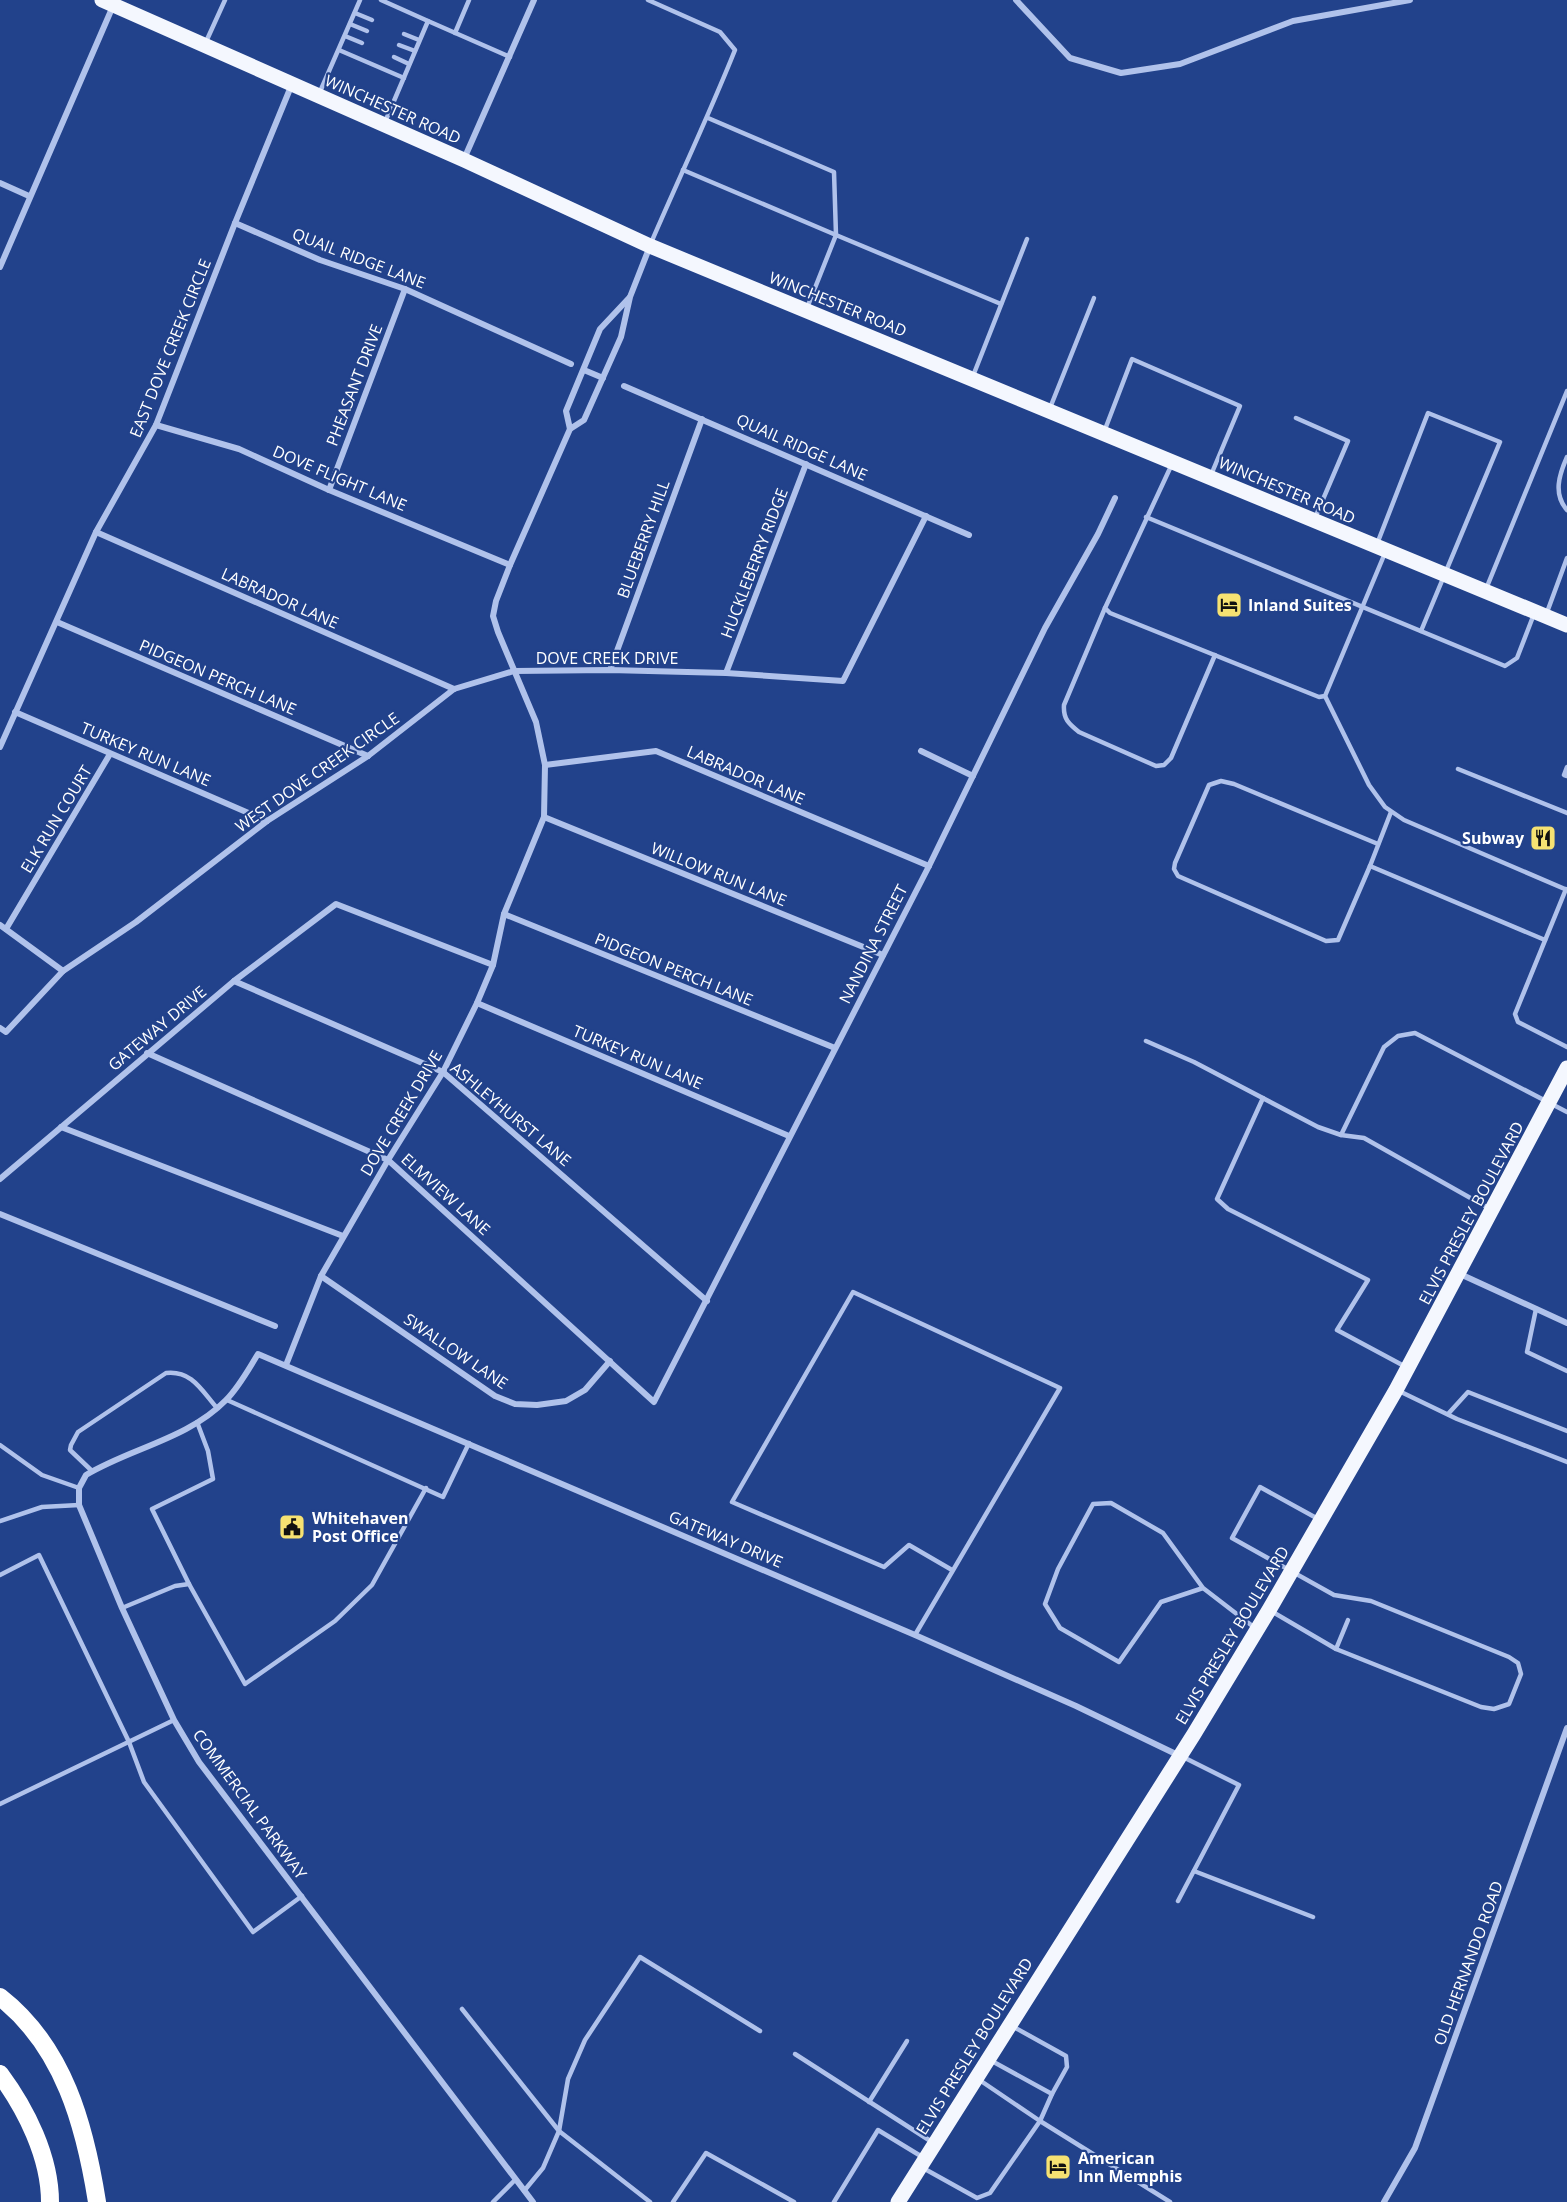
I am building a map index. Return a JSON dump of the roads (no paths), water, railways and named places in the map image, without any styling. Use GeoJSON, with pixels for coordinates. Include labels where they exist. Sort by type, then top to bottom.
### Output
{"type":"FeatureCollection","features":[{"type":"Feature","properties":{"kind":"highway"},"geometry":{"type":"LineString","coordinates":[[0,1997],[31,2028],[54,2062],[74,2102],[90,2153],[98,2202]]}},
{"type":"Feature","properties":{"kind":"highway"},"geometry":{"type":"LineString","coordinates":[[0,2074],[24,2112],[36,2140],[45,2168],[50,2202]]}},
{"type":"Feature","properties":{"kind":"main road","name":"WINCHESTER ROAD"},"geometry":{"type":"LineString","coordinates":[[108,3],[464,160],[650,246],[1567,625]]}},
{"type":"Feature","properties":{"kind":"main road","name":"ELVIS PRESLEY BOULEVARD"},"geometry":{"type":"LineString","coordinates":[[901,2201],[934,2144],[1180,1756],[1269,1610],[1396,1390],[1567,1068]]}},
{"type":"Feature","properties":{"kind":"street"},"geometry":{"type":"LineString","coordinates":[[464,160],[534,0]]}},
{"type":"Feature","properties":{"kind":"street"},"geometry":{"type":"LineString","coordinates":[[1016,0],[1070,58],[1121,73],[1180,64],[1293,21],[1410,0]]}},
{"type":"Feature","properties":{"kind":"street"},"geometry":{"type":"LineString","coordinates":[[0,267],[108,3]]}},
{"type":"Feature","properties":{"kind":"street","name":"EAST DOVE CREEK CIRCLE"},"geometry":{"type":"LineString","coordinates":[[0,747],[96,532],[156,424],[292,84]]}},
{"type":"Feature","properties":{"kind":"street"},"geometry":{"type":"LineString","coordinates":[[0,183],[29,196]]}},
{"type":"Feature","properties":{"kind":"street","name":"QUAIL RIDGE LANE"},"geometry":{"type":"LineString","coordinates":[[235,223],[320,260],[405,289],[571,364]]}},
{"type":"Feature","properties":{"kind":"street"},"geometry":{"type":"LineString","coordinates":[[514,671],[493,616],[496,601],[570,429],[584,420],[621,337],[630,297],[650,246]]}},
{"type":"Feature","properties":{"kind":"street","name":"PHEASANT DRIVE"},"geometry":{"type":"LineString","coordinates":[[329,490],[405,289]]}},
{"type":"Feature","properties":{"kind":"street"},"geometry":{"type":"LineString","coordinates":[[570,429],[566,411],[600,329],[630,297]]}},
{"type":"Feature","properties":{"kind":"street"},"geometry":{"type":"LineString","coordinates":[[584,370],[603,378]]}},
{"type":"Feature","properties":{"kind":"street","name":"QUAIL RIDGE LANE"},"geometry":{"type":"LineString","coordinates":[[624,386],[969,535]]}},
{"type":"Feature","properties":{"kind":"street","name":"BLUEBERRY HILL"},"geometry":{"type":"LineString","coordinates":[[610,669],[702,419]]}},
{"type":"Feature","properties":{"kind":"street","name":"DOVE FLIGHT LANE"},"geometry":{"type":"LineString","coordinates":[[156,424],[239,449],[329,490],[510,565]]}},
{"type":"Feature","properties":{"kind":"street","name":"HUCKLEBERRY RIDGE"},"geometry":{"type":"LineString","coordinates":[[726,673],[806,464]]}},
{"type":"Feature","properties":{"kind":"street","name":"NANDINA STREET"},"geometry":{"type":"LineString","coordinates":[[654,1402],[929,866],[1046,628],[1098,534],[1115,498]]}},
{"type":"Feature","properties":{"kind":"street","name":"DOVE CREEK DRIVE"},"geometry":{"type":"LineString","coordinates":[[285,1365],[321,1276],[388,1160],[443,1072],[477,1003],[493,965],[504,914],[544,817],[545,765],[536,722],[514,671],[610,669],[726,673],[843,681],[926,516]]}},
{"type":"Feature","properties":{"kind":"street","name":"LABRADOR LANE"},"geometry":{"type":"LineString","coordinates":[[96,532],[454,689]]}},
{"type":"Feature","properties":{"kind":"street","name":"PIDGEON PERCH LANE"},"geometry":{"type":"LineString","coordinates":[[57,621],[368,756]]}},
{"type":"Feature","properties":{"kind":"street","name":"WEST DOVE CREEK CIRCLE"},"geometry":{"type":"LineString","coordinates":[[0,1028],[6,1032],[63,971],[136,922],[267,820],[368,756],[454,689],[514,671]]}},
{"type":"Feature","properties":{"kind":"street","name":"TURKEY RUN LANE"},"geometry":{"type":"LineString","coordinates":[[15,712],[267,820]]}},
{"type":"Feature","properties":{"kind":"street","name":"LABRADOR LANE"},"geometry":{"type":"LineString","coordinates":[[545,765],[656,752],[929,866]]}},
{"type":"Feature","properties":{"kind":"street"},"geometry":{"type":"LineString","coordinates":[[921,752],[973,776]]}},
{"type":"Feature","properties":{"kind":"street","name":"ELK RUN COURT"},"geometry":{"type":"LineString","coordinates":[[63,971],[3,927],[110,754]]}},
{"type":"Feature","properties":{"kind":"street","name":"WILLOW RUN LANE"},"geometry":{"type":"LineString","coordinates":[[544,817],[883,956]]}},
{"type":"Feature","properties":{"kind":"street","name":"GATEWAY DRIVE"},"geometry":{"type":"LineString","coordinates":[[0,1179],[234,981],[336,904],[493,965]]}},
{"type":"Feature","properties":{"kind":"street","name":"PIDGEON PERCH LANE"},"geometry":{"type":"LineString","coordinates":[[504,914],[835,1048]]}},
{"type":"Feature","properties":{"kind":"street","name":"ASHLEYHURST LANE"},"geometry":{"type":"LineString","coordinates":[[234,981],[443,1072],[707,1301]]}},
{"type":"Feature","properties":{"kind":"street","name":"TURKEY RUN LANE"},"geometry":{"type":"LineString","coordinates":[[477,1003],[789,1136]]}},
{"type":"Feature","properties":{"kind":"street","name":"ELMVIEW LANE"},"geometry":{"type":"LineString","coordinates":[[147,1053],[388,1160],[654,1402]]}},
{"type":"Feature","properties":{"kind":"street"},"geometry":{"type":"LineString","coordinates":[[61,1127],[343,1236]]}},
{"type":"Feature","properties":{"kind":"street"},"geometry":{"type":"LineString","coordinates":[[0,1214],[275,1326]]}},
{"type":"Feature","properties":{"kind":"street"},"geometry":{"type":"LineString","coordinates":[[1459,1273],[1567,1323]]}},
{"type":"Feature","properties":{"kind":"street","name":"SWALLOW LANE"},"geometry":{"type":"LineString","coordinates":[[321,1276],[495,1396],[515,1404],[537,1405],[566,1401],[585,1390],[610,1361]]}},
{"type":"Feature","properties":{"kind":"street","name":"GATEWAY DRIVE"},"geometry":{"type":"LineString","coordinates":[[226,1400],[258,1354],[915,1635],[1076,1706],[1180,1756]]}},
{"type":"Feature","properties":{"kind":"street"},"geometry":{"type":"LineString","coordinates":[[79,1488],[81,1481],[92,1471],[178,1433],[226,1400]]}},
{"type":"Feature","properties":{"kind":"street","name":"COMMERCIAL PARKWAY"},"geometry":{"type":"LineString","coordinates":[[79,1488],[78,1505],[122,1608],[174,1720],[199,1762],[532,2202]]}},
{"type":"Feature","properties":{"kind":"street","name":"OLD HERNANDO ROAD"},"geometry":{"type":"LineString","coordinates":[[1384,2202],[1415,2148],[1567,1728]]}},
{"type":"Feature","properties":{"kind":"lane"},"geometry":{"type":"LineString","coordinates":[[204,45],[225,0]]}},
{"type":"Feature","properties":{"kind":"lane"},"geometry":{"type":"LineString","coordinates":[[318,96],[360,0]]}},
{"type":"Feature","properties":{"kind":"lane"},"geometry":{"type":"LineString","coordinates":[[381,0],[510,57]]}},
{"type":"Feature","properties":{"kind":"lane"},"geometry":{"type":"LineString","coordinates":[[455,33],[469,0]]}},
{"type":"Feature","properties":{"kind":"lane"},"geometry":{"type":"LineString","coordinates":[[648,0],[720,32],[735,50],[708,118],[682,170],[650,246]]}},
{"type":"Feature","properties":{"kind":"lane"},"geometry":{"type":"LineString","coordinates":[[355,13],[372,20]]}},
{"type":"Feature","properties":{"kind":"lane"},"geometry":{"type":"LineString","coordinates":[[384,125],[428,21]]}},
{"type":"Feature","properties":{"kind":"lane"},"geometry":{"type":"LineString","coordinates":[[350,24],[367,31]]}},
{"type":"Feature","properties":{"kind":"lane"},"geometry":{"type":"LineString","coordinates":[[404,34],[419,40]]}},
{"type":"Feature","properties":{"kind":"lane"},"geometry":{"type":"LineString","coordinates":[[345,36],[363,44]]}},
{"type":"Feature","properties":{"kind":"lane"},"geometry":{"type":"LineString","coordinates":[[399,45],[415,51]]}},
{"type":"Feature","properties":{"kind":"lane"},"geometry":{"type":"LineString","coordinates":[[339,50],[404,78]]}},
{"type":"Feature","properties":{"kind":"lane"},"geometry":{"type":"LineString","coordinates":[[394,57],[409,64]]}},
{"type":"Feature","properties":{"kind":"lane"},"geometry":{"type":"LineString","coordinates":[[708,118],[834,172],[836,235],[806,310]]}},
{"type":"Feature","properties":{"kind":"lane"},"geometry":{"type":"LineString","coordinates":[[682,170],[1001,304]]}},
{"type":"Feature","properties":{"kind":"lane"},"geometry":{"type":"LineString","coordinates":[[972,379],[1027,239]]}},
{"type":"Feature","properties":{"kind":"lane"},"geometry":{"type":"LineString","coordinates":[[1049,411],[1094,298]]}},
{"type":"Feature","properties":{"kind":"lane"},"geometry":{"type":"LineString","coordinates":[[1103,433],[1131,359],[1240,406],[1210,477]]}},
{"type":"Feature","properties":{"kind":"lane"},"geometry":{"type":"LineString","coordinates":[[1485,591],[1567,391]]}},
{"type":"Feature","properties":{"kind":"lane"},"geometry":{"type":"LineString","coordinates":[[1422,631],[1500,442],[1428,413],[1363,606],[1325,696],[1369,785],[1391,812],[1404,820],[1567,890],[1515,1014],[1518,1022],[1567,1047]]}},
{"type":"Feature","properties":{"kind":"lane"},"geometry":{"type":"LineString","coordinates":[[1296,418],[1348,441],[1314,521]]}},
{"type":"Feature","properties":{"kind":"lane"},"geometry":{"type":"LineString","coordinates":[[1567,458],[1559,476],[1560,501],[1567,510]]}},
{"type":"Feature","properties":{"kind":"lane"},"geometry":{"type":"LineString","coordinates":[[1173,462],[1105,608],[1064,705],[1063,714],[1069,724],[1079,732],[1156,766],[1164,765],[1171,758],[1215,655]]}},
{"type":"Feature","properties":{"kind":"lane"},"geometry":{"type":"LineString","coordinates":[[1146,517],[1505,666],[1517,658],[1567,558]]}},
{"type":"Feature","properties":{"kind":"lane"},"geometry":{"type":"LineString","coordinates":[[1105,608],[1110,613],[1319,697],[1325,696]]}},
{"type":"Feature","properties":{"kind":"lane"},"geometry":{"type":"LineString","coordinates":[[1567,767],[1564,775],[1567,776]]}},
{"type":"Feature","properties":{"kind":"lane"},"geometry":{"type":"LineString","coordinates":[[1458,769],[1567,813]]}},
{"type":"Feature","properties":{"kind":"lane"},"geometry":{"type":"LineString","coordinates":[[1378,844],[1234,784],[1221,781],[1209,785],[1174,869],[1178,876],[1326,941],[1338,940],[1370,866],[1391,812]]}},
{"type":"Feature","properties":{"kind":"lane"},"geometry":{"type":"LineString","coordinates":[[1370,866],[1545,940]]}},
{"type":"Feature","properties":{"kind":"lane"},"geometry":{"type":"LineString","coordinates":[[1341,1135],[1384,1047],[1398,1036],[1415,1033],[1567,1112]]}},
{"type":"Feature","properties":{"kind":"lane"},"geometry":{"type":"LineString","coordinates":[[1146,1041],[1194,1062],[1318,1127],[1341,1135],[1364,1138],[1492,1211]]}},
{"type":"Feature","properties":{"kind":"lane"},"geometry":{"type":"LineString","coordinates":[[1263,1098],[1217,1199],[1228,1209],[1368,1280],[1337,1330],[1408,1368]]}},
{"type":"Feature","properties":{"kind":"lane"},"geometry":{"type":"LineString","coordinates":[[915,1635],[1060,1388],[853,1292],[732,1502],[884,1567],[909,1545],[952,1570]]}},
{"type":"Feature","properties":{"kind":"lane"},"geometry":{"type":"LineString","coordinates":[[1536,1309],[1527,1352],[1567,1371]]}},
{"type":"Feature","properties":{"kind":"lane"},"geometry":{"type":"LineString","coordinates":[[92,1471],[70,1450],[78,1432],[166,1373],[178,1371],[190,1376],[217,1408]]}},
{"type":"Feature","properties":{"kind":"lane"},"geometry":{"type":"LineString","coordinates":[[1396,1390],[1448,1414],[1567,1462]]}},
{"type":"Feature","properties":{"kind":"lane"},"geometry":{"type":"LineString","coordinates":[[1448,1414],[1468,1392],[1567,1431]]}},
{"type":"Feature","properties":{"kind":"lane"},"geometry":{"type":"LineString","coordinates":[[226,1400],[444,1497],[470,1443]]}},
{"type":"Feature","properties":{"kind":"lane"},"geometry":{"type":"LineString","coordinates":[[197,1422],[213,1479],[152,1509],[189,1584],[245,1684],[335,1621],[372,1585],[426,1488]]}},
{"type":"Feature","properties":{"kind":"lane"},"geometry":{"type":"LineString","coordinates":[[0,1445],[42,1475],[79,1488]]}},
{"type":"Feature","properties":{"kind":"lane"},"geometry":{"type":"LineString","coordinates":[[1269,1610],[1336,1649],[1472,1704],[1494,1709],[1509,1704],[1521,1674],[1518,1663],[1371,1601],[1334,1595],[1232,1538],[1260,1487],[1321,1520]]}},
{"type":"Feature","properties":{"kind":"lane"},"geometry":{"type":"LineString","coordinates":[[1203,1588],[1161,1602],[1119,1662],[1060,1628],[1045,1604],[1058,1569],[1093,1504],[1111,1503],[1163,1533],[1203,1588],[1257,1629]]}},
{"type":"Feature","properties":{"kind":"lane"},"geometry":{"type":"LineString","coordinates":[[0,1521],[42,1507],[78,1505]]}},
{"type":"Feature","properties":{"kind":"lane"},"geometry":{"type":"LineString","coordinates":[[0,1575],[39,1555],[129,1742],[144,1782],[253,1932],[302,1896]]}},
{"type":"Feature","properties":{"kind":"lane"},"geometry":{"type":"LineString","coordinates":[[122,1608],[175,1586],[189,1584]]}},
{"type":"Feature","properties":{"kind":"lane"},"geometry":{"type":"LineString","coordinates":[[1336,1649],[1348,1620]]}},
{"type":"Feature","properties":{"kind":"lane"},"geometry":{"type":"LineString","coordinates":[[0,1804],[174,1720]]}},
{"type":"Feature","properties":{"kind":"lane"},"geometry":{"type":"LineString","coordinates":[[1178,1901],[1239,1785],[1180,1756]]}},
{"type":"Feature","properties":{"kind":"lane"},"geometry":{"type":"LineString","coordinates":[[1194,1871],[1313,1917]]}},
{"type":"Feature","properties":{"kind":"lane"},"geometry":{"type":"LineString","coordinates":[[524,2191],[543,2168],[560,2131],[568,2079],[585,2040],[640,1957],[760,2031]]}},
{"type":"Feature","properties":{"kind":"lane"},"geometry":{"type":"LineString","coordinates":[[462,2009],[560,2131],[650,2202]]}},
{"type":"Feature","properties":{"kind":"lane"},"geometry":{"type":"LineString","coordinates":[[834,2202],[878,2130],[977,2198],[990,2193],[1040,2121],[1067,2067],[1066,2056],[1009,2025]]}},
{"type":"Feature","properties":{"kind":"lane"},"geometry":{"type":"LineString","coordinates":[[869,2103],[907,2041]]}},
{"type":"Feature","properties":{"kind":"lane"},"geometry":{"type":"LineString","coordinates":[[795,2054],[934,2144]]}},
{"type":"Feature","properties":{"kind":"lane"},"geometry":{"type":"LineString","coordinates":[[988,2058],[1052,2094]]}},
{"type":"Feature","properties":{"kind":"lane"},"geometry":{"type":"LineString","coordinates":[[976,2078],[1170,2202]]}},
{"type":"Feature","properties":{"kind":"lane"},"geometry":{"type":"LineString","coordinates":[[672,2202],[706,2153],[794,2202]]}},
{"type":"Feature","properties":{"kind":"lane"},"geometry":{"type":"LineString","coordinates":[[493,2202],[515,2180]]}},
{"type":"Feature","properties":{"kind":"place","name":"Inland Suites"},"geometry":{"type":"Point","coordinates":[1229,605]}},
{"type":"Feature","properties":{"kind":"place","name":"Subway"},"geometry":{"type":"Point","coordinates":[1543,838]}},
{"type":"Feature","properties":{"kind":"place","name":"Whitehaven Post Office"},"geometry":{"type":"Point","coordinates":[292,1527]}},
{"type":"Feature","properties":{"kind":"place","name":"American Inn Memphis"},"geometry":{"type":"Point","coordinates":[1058,2167]}}]}
